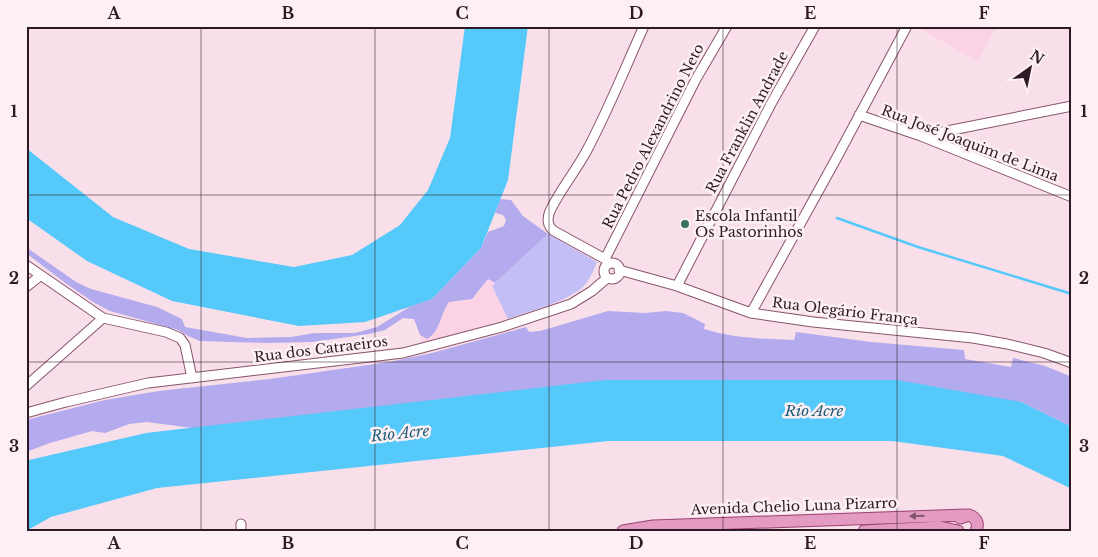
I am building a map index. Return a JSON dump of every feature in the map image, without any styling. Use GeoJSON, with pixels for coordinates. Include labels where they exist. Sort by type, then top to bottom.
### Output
{"type":"FeatureCollection","features":[{"type":"Feature","properties":{"kind":"main road"},"geometry":{"type":"LineString","coordinates":[[954,527],[975,518],[978,528]]}},
{"type":"Feature","properties":{"kind":"main road","name":"Avenida Chelio Luna Pizarro"},"geometry":{"type":"LineString","coordinates":[[623,531],[653,526],[954,527]]}},
{"type":"Feature","properties":{"kind":"main road","name":"Avenida Chelio Luna Pizarro"},"geometry":{"type":"LineString","coordinates":[[864,531],[954,527]]}},
{"type":"Feature","properties":{"kind":"street"},"geometry":{"type":"LineString","coordinates":[[607,261],[604,274],[607,278],[617,277],[619,270],[617,265],[554,232],[549,226],[548,220],[550,211],[599,127],[644,26]]}},
{"type":"Feature","properties":{"kind":"street","name":"Rua Pedro Alexandrino Neto"},"geometry":{"type":"LineString","coordinates":[[607,261],[696,79],[727,26]]}},
{"type":"Feature","properties":{"kind":"street","name":"Rua Franklin Andrade"},"geometry":{"type":"LineString","coordinates":[[677,286],[772,102],[815,26]]}},
{"type":"Feature","properties":{"kind":"street"},"geometry":{"type":"LineString","coordinates":[[752,313],[907,26]]}},
{"type":"Feature","properties":{"kind":"street"},"geometry":{"type":"LineString","coordinates":[[921,136],[1072,106]]}},
{"type":"Feature","properties":{"kind":"street","name":"Rua José Joaquim de Lima"},"geometry":{"type":"LineString","coordinates":[[859,115],[921,136],[1071,196]]}},
{"type":"Feature","properties":{"kind":"street"},"geometry":{"type":"LineString","coordinates":[[26,265],[103,318],[166,332],[180,338],[185,345],[192,378]]}},
{"type":"Feature","properties":{"kind":"street","name":"Rua Olegário França"},"geometry":{"type":"LineString","coordinates":[[619,270],[677,286],[752,313],[813,322],[973,338],[1044,353],[1072,363]]}},
{"type":"Feature","properties":{"kind":"street"},"geometry":{"type":"LineString","coordinates":[[26,288],[40,276]]}},
{"type":"Feature","properties":{"kind":"street","name":"Rua dos Catraeiros"},"geometry":{"type":"LineString","coordinates":[[26,413],[148,383],[403,353],[502,327],[571,304],[592,291],[607,278]]}},
{"type":"Feature","properties":{"kind":"street"},"geometry":{"type":"LineString","coordinates":[[26,386],[103,318]]}},
{"type":"Feature","properties":{"kind":"shaded area"},"geometry":{"type":"Polygon","coordinates":[[[916,26],[997,26],[977,61],[916,26]]]}},
{"type":"Feature","properties":{"kind":"shaded area"},"geometry":{"type":"Polygon","coordinates":[[[500,199],[511,200],[523,216],[548,234],[495,283],[488,279],[472,299],[449,302],[438,327],[432,336],[427,339],[420,335],[414,319],[403,318],[385,330],[312,342],[200,341],[178,330],[110,311],[64,282],[26,253],[26,247],[76,282],[91,289],[157,307],[182,319],[185,327],[247,338],[291,337],[315,333],[355,333],[377,327],[411,306],[432,299],[481,248],[488,232],[504,226],[506,220],[503,215],[495,213],[500,199]]]}},
{"type":"Feature","properties":{"kind":"shaded area"},"geometry":{"type":"Polygon","coordinates":[[[548,234],[597,262],[592,274],[585,285],[570,296],[508,319],[492,286],[548,234]]]}},
{"type":"Feature","properties":{"kind":"shaded area"},"geometry":{"type":"Polygon","coordinates":[[[488,279],[495,283],[492,286],[508,319],[422,343],[420,335],[427,339],[438,327],[445,307],[449,302],[463,301],[480,291],[488,279]]]}},
{"type":"Feature","properties":{"kind":"shaded area"},"geometry":{"type":"Polygon","coordinates":[[[608,311],[645,313],[666,311],[683,313],[705,324],[704,329],[748,338],[794,340],[796,332],[871,342],[964,350],[965,359],[1011,367],[1013,358],[1045,366],[1072,377],[1072,427],[1021,402],[192,428],[147,422],[129,424],[105,433],[92,431],[26,452],[26,420],[105,400],[159,391],[270,379],[389,362],[432,353],[526,327],[529,332],[540,331],[608,311]]]}},
{"type":"Feature","properties":{"kind":"water"},"geometry":{"type":"Polygon","coordinates":[[[465,26],[528,26],[508,180],[481,248],[432,299],[365,322],[299,326],[172,301],[87,261],[26,218],[26,148],[113,217],[189,249],[294,267],[352,255],[400,225],[428,190],[450,138],[465,26]]]}},
{"type":"Feature","properties":{"kind":"water","name":"Río Acre"},"geometry":{"type":"Polygon","coordinates":[[[605,380],[897,380],[1021,402],[1072,427],[1072,489],[1003,456],[892,441],[609,441],[157,488],[51,517],[26,531],[26,462],[29,460],[146,433],[605,380]]]}},
{"type":"Feature","properties":{"kind":"waterway"},"geometry":{"type":"LineString","coordinates":[[1068,26],[1072,32]]}},
{"type":"Feature","properties":{"kind":"waterway"},"geometry":{"type":"LineString","coordinates":[[837,218],[918,247],[1072,294]]}},
{"type":"Feature","properties":{"kind":"place","name":"Escola Infantil Os Pastorinhos"},"geometry":{"type":"Point","coordinates":[685,224]}}]}
